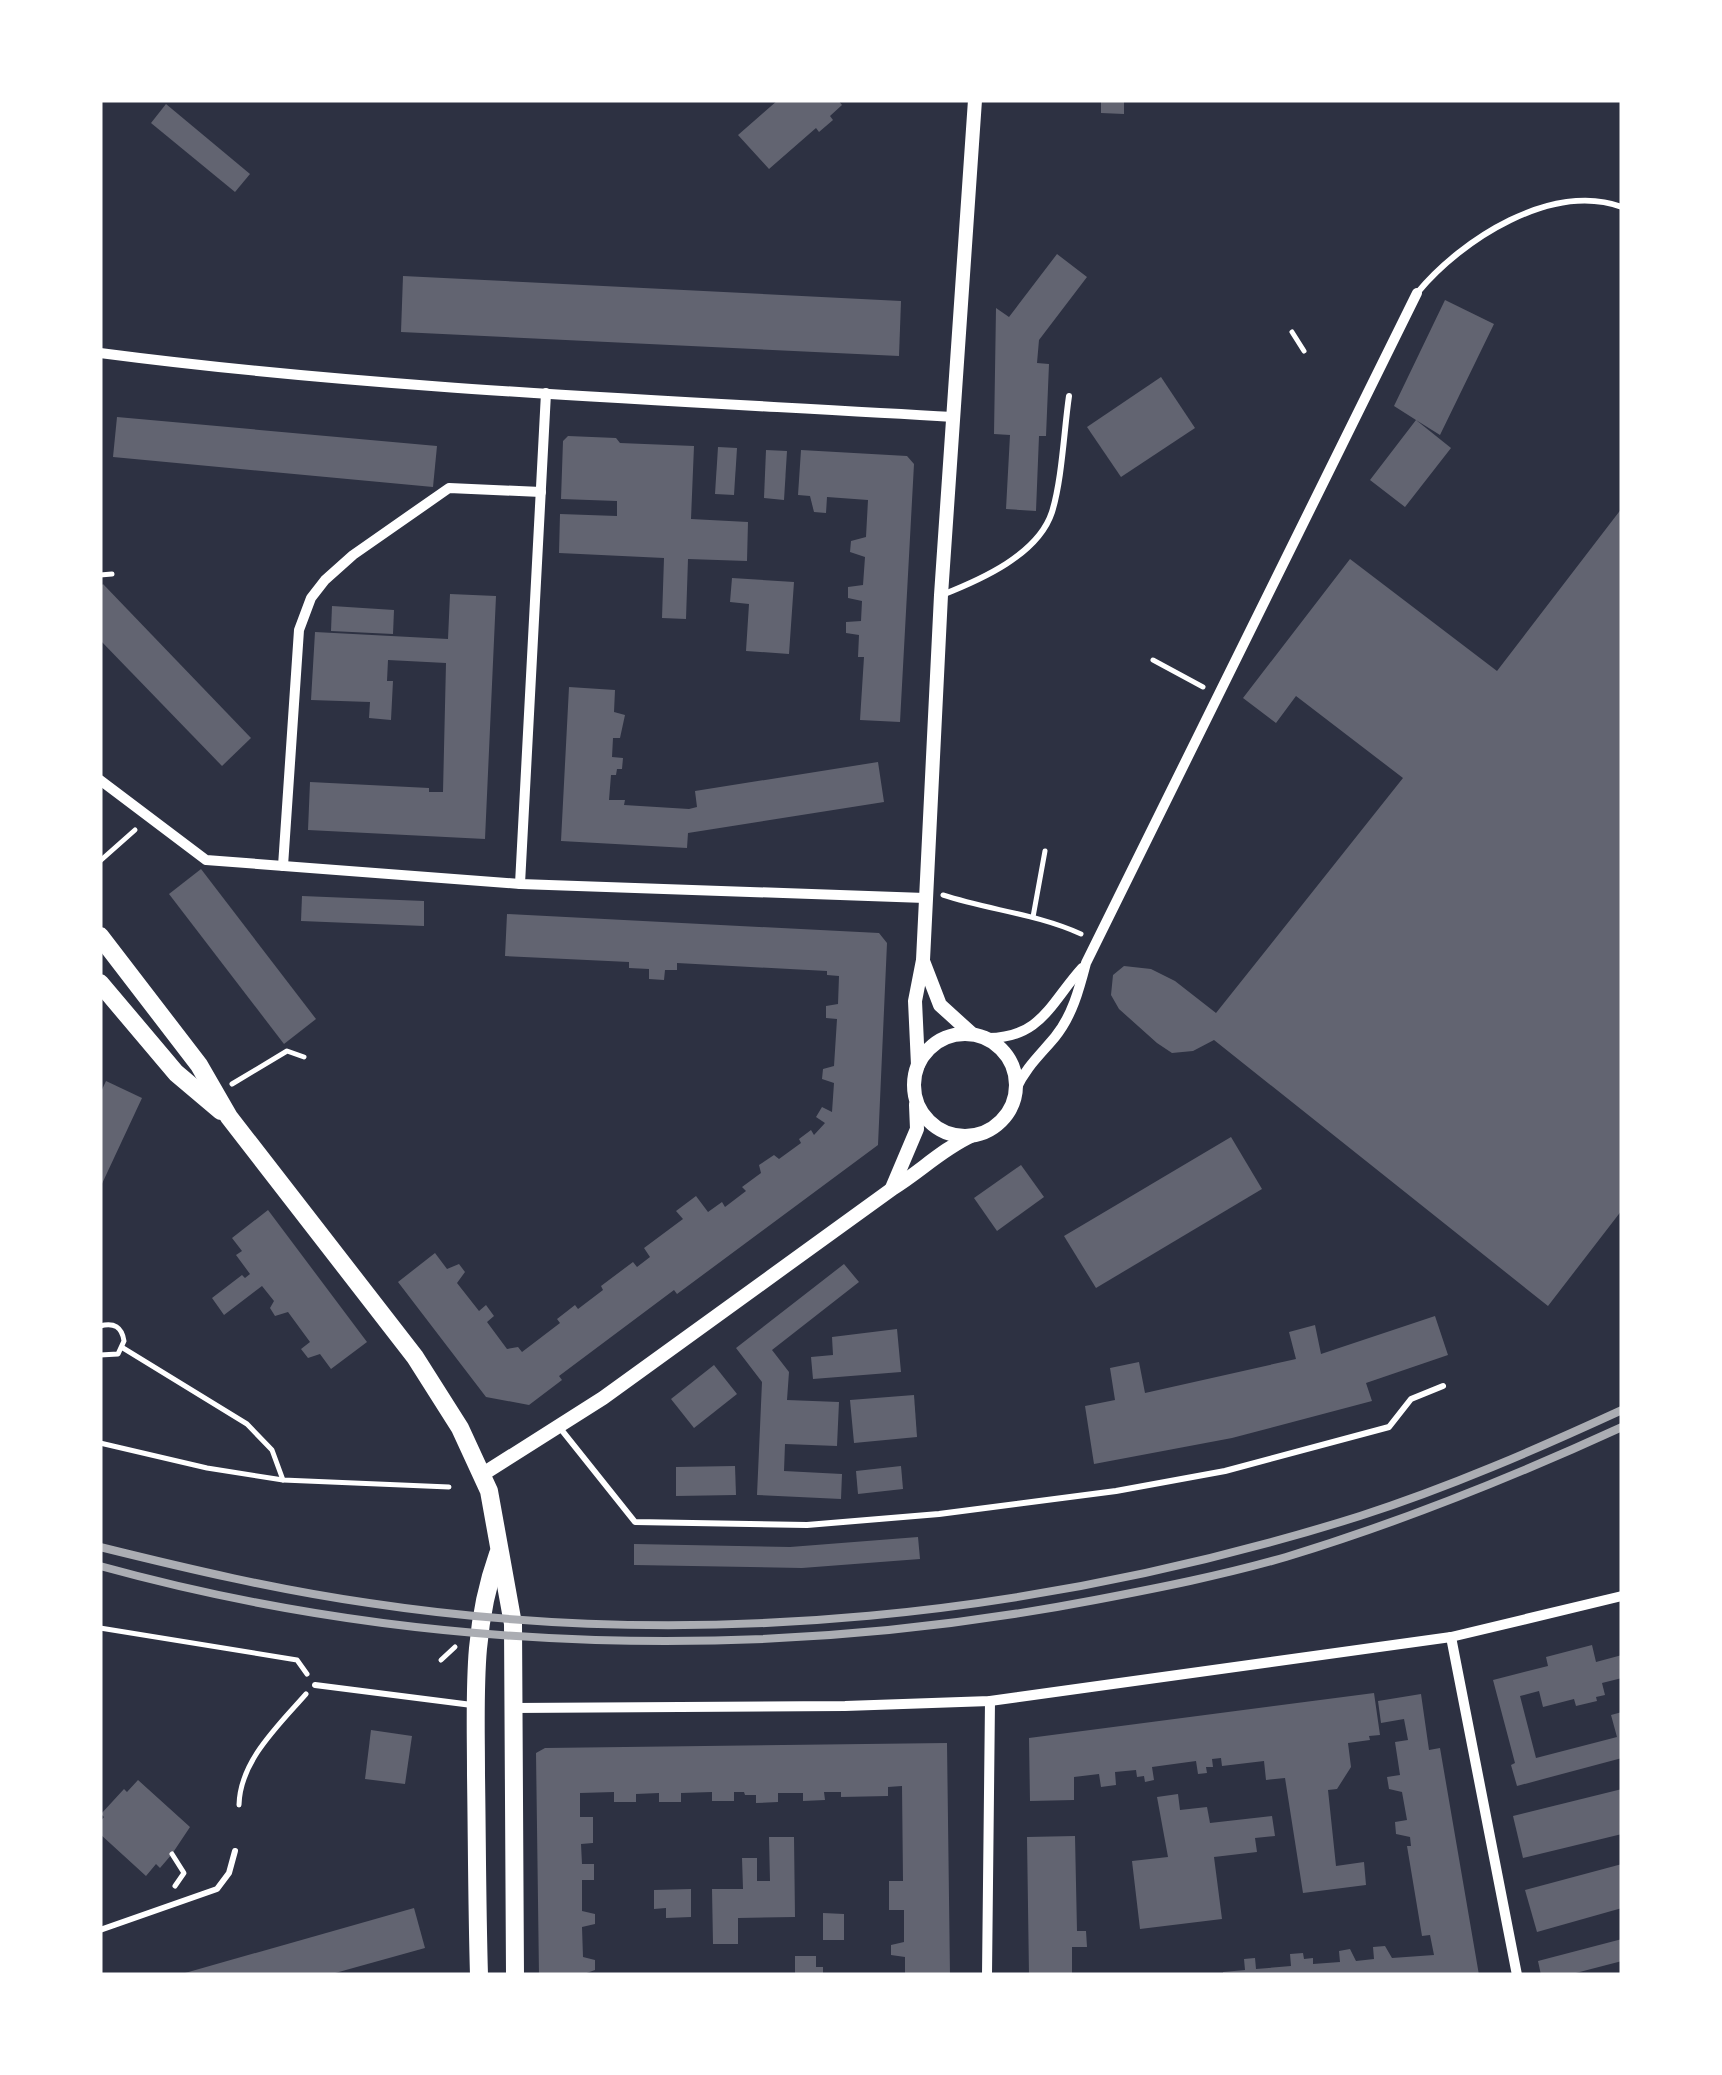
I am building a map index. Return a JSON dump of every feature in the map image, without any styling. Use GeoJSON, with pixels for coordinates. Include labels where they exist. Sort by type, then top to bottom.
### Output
{"type":"FeatureCollection","features":[{"type":"Feature","properties":{"kind":"main road"},"geometry":{"type":"LineString","coordinates":[[100,936],[166,1020],[229,1117],[414,1356],[460,1428],[483,1474],[513,1624],[514,1975]]}},
{"type":"Feature","properties":{"kind":"main road"},"geometry":{"type":"LineString","coordinates":[[100,983],[176,1073],[229,1117]]}},
{"type":"Feature","properties":{"kind":"main road"},"geometry":{"type":"LineString","coordinates":[[479,1975],[479,1621],[498,1554]]}},
{"type":"Feature","properties":{"kind":"main road"},"geometry":{"type":"LineString","coordinates":[[476,1705],[512,1708]]}},
{"type":"Feature","properties":{"kind":"street"},"geometry":{"type":"LineString","coordinates":[[918,1064],[914,1000],[923,960],[941,595],[975,100]]}},
{"type":"Feature","properties":{"kind":"street"},"geometry":{"type":"LineString","coordinates":[[483,1474],[560,1428],[892,1189],[924,1170],[944,1148],[988,1131],[1002,1121],[1025,1070],[1055,1037],[1072,1010],[1086,963],[1417,293]]}},
{"type":"Feature","properties":{"kind":"street"},"geometry":{"type":"LineString","coordinates":[[100,353],[228,370],[953,417]]}},
{"type":"Feature","properties":{"kind":"street"},"geometry":{"type":"LineString","coordinates":[[520,884],[546,393]]}},
{"type":"Feature","properties":{"kind":"street"},"geometry":{"type":"LineString","coordinates":[[283,866],[299,630],[311,598],[354,556],[449,488],[541,492]]}},
{"type":"Feature","properties":{"kind":"street"},"geometry":{"type":"LineString","coordinates":[[100,780],[206,860],[520,884],[925,898]]}},
{"type":"Feature","properties":{"kind":"street"},"geometry":{"type":"LineString","coordinates":[[923,960],[940,1004],[1009,1059],[1016,1089]]}},
{"type":"Feature","properties":{"kind":"street"},"geometry":{"type":"LineString","coordinates":[[892,1189],[917,1129],[914,1076],[927,1050],[956,1034],[1008,1038],[1050,1011],[1086,963]]}},
{"type":"Feature","properties":{"kind":"street"},"geometry":{"type":"LineString","coordinates":[[916,1101],[937,1128],[971,1136]]}},
{"type":"Feature","properties":{"kind":"street"},"geometry":{"type":"LineString","coordinates":[[512,1708],[990,1702],[1451,1637],[1622,1596]]}},
{"type":"Feature","properties":{"kind":"street"},"geometry":{"type":"LineString","coordinates":[[1451,1637],[1517,1975]]}},
{"type":"Feature","properties":{"kind":"street"},"geometry":{"type":"LineString","coordinates":[[987,1975],[990,1702]]}},
{"type":"Feature","properties":{"kind":"lane"},"geometry":{"type":"LineString","coordinates":[[1417,293],[1438,267],[1463,247],[1508,221],[1548,205],[1608,202],[1622,207]]}},
{"type":"Feature","properties":{"kind":"lane"},"geometry":{"type":"LineString","coordinates":[[941,595],[981,580],[1039,535],[1052,513],[1068,396]]}},
{"type":"Feature","properties":{"kind":"lane"},"geometry":{"type":"LineString","coordinates":[[560,1428],[635,1522],[807,1525],[939,1514],[1116,1491],[1225,1471],[1389,1428],[1411,1398],[1443,1386]]}},
{"type":"Feature","properties":{"kind":"lane"},"geometry":{"type":"LineString","coordinates":[[315,1684],[476,1705]]}},
{"type":"Feature","properties":{"kind":"lane"},"geometry":{"type":"LineString","coordinates":[[100,1930],[217,1889],[229,1872],[235,1851]]}},
{"type":"Feature","properties":{"kind":"path"},"geometry":{"type":"LineString","coordinates":[[1292,332],[1304,351]]}},
{"type":"Feature","properties":{"kind":"path"},"geometry":{"type":"LineString","coordinates":[[100,575],[112,574]]}},
{"type":"Feature","properties":{"kind":"path"},"geometry":{"type":"LineString","coordinates":[[1153,660],[1218,694]]}},
{"type":"Feature","properties":{"kind":"path"},"geometry":{"type":"LineString","coordinates":[[100,861],[148,818]]}},
{"type":"Feature","properties":{"kind":"path"},"geometry":{"type":"LineString","coordinates":[[1033,917],[1045,852]]}},
{"type":"Feature","properties":{"kind":"path"},"geometry":{"type":"LineString","coordinates":[[949,897],[1066,927]]}},
{"type":"Feature","properties":{"kind":"path"},"geometry":{"type":"LineString","coordinates":[[216,1094],[287,1051],[304,1057]]}},
{"type":"Feature","properties":{"kind":"path"},"geometry":{"type":"LineString","coordinates":[[100,1326],[108,1324],[120,1329],[123,1348],[247,1424],[272,1450],[283,1480]]}},
{"type":"Feature","properties":{"kind":"path"},"geometry":{"type":"LineString","coordinates":[[100,1355],[110,1357],[123,1348]]}},
{"type":"Feature","properties":{"kind":"path"},"geometry":{"type":"LineString","coordinates":[[100,1443],[207,1468],[283,1480],[449,1487]]}},
{"type":"Feature","properties":{"kind":"path"},"geometry":{"type":"LineString","coordinates":[[100,1628],[297,1660]]}},
{"type":"Feature","properties":{"kind":"path"},"geometry":{"type":"LineString","coordinates":[[442,1660],[455,1647]]}},
{"type":"Feature","properties":{"kind":"path"},"geometry":{"type":"LineString","coordinates":[[239,1806],[240,1792],[260,1747],[294,1708]]}},
{"type":"Feature","properties":{"kind":"building"},"geometry":{"type":"Polygon","coordinates":[[[778,100],[838,100],[842,105],[830,116],[833,120],[819,132],[816,128],[769,169],[738,135],[778,100]]]}},
{"type":"Feature","properties":{"kind":"building"},"geometry":{"type":"Polygon","coordinates":[[[1101,100],[1124,100],[1124,114],[1101,113],[1101,100]]]}},
{"type":"Feature","properties":{"kind":"building"},"geometry":{"type":"Polygon","coordinates":[[[166,104],[250,174],[235,192],[151,123],[166,104]]]}},
{"type":"Feature","properties":{"kind":"building"},"geometry":{"type":"Polygon","coordinates":[[[1057,254],[1087,277],[1039,340],[1037,363],[1049,364],[1046,436],[1039,436],[1036,511],[1006,509],[1010,435],[994,434],[996,308],[1009,317],[1057,254]]]}},
{"type":"Feature","properties":{"kind":"building"},"geometry":{"type":"Polygon","coordinates":[[[403,276],[901,301],[899,356],[401,332],[403,276]]]}},
{"type":"Feature","properties":{"kind":"building"},"geometry":{"type":"Polygon","coordinates":[[[1445,300],[1494,324],[1440,435],[1394,406],[1445,300]]]}},
{"type":"Feature","properties":{"kind":"building"},"geometry":{"type":"Polygon","coordinates":[[[1161,377],[1195,428],[1121,477],[1087,427],[1161,377]]]}},
{"type":"Feature","properties":{"kind":"building"},"geometry":{"type":"Polygon","coordinates":[[[117,417],[437,446],[433,487],[113,457],[117,417]]]}},
{"type":"Feature","properties":{"kind":"building"},"geometry":{"type":"Polygon","coordinates":[[[1416,420],[1451,448],[1405,507],[1370,480],[1416,420]]]}},
{"type":"Feature","properties":{"kind":"building"},"geometry":{"type":"Polygon","coordinates":[[[568,436],[694,446],[691,519],[748,522],[747,561],[688,559],[686,619],[662,618],[664,558],[559,553],[560,514],[617,516],[617,501],[561,499],[563,441],[568,436]]]}},
{"type":"Feature","properties":{"kind":"building"},"geometry":{"type":"Polygon","coordinates":[[[718,447],[737,448],[734,495],[715,494],[718,447]]]}},
{"type":"Feature","properties":{"kind":"building"},"geometry":{"type":"Polygon","coordinates":[[[766,450],[787,451],[784,500],[764,498],[766,450]]]}},
{"type":"Feature","properties":{"kind":"building"},"geometry":{"type":"Polygon","coordinates":[[[801,450],[907,456],[914,464],[900,722],[860,720],[864,657],[858,657],[859,635],[846,633],[846,622],[861,621],[862,601],[848,598],[848,587],[863,585],[865,557],[850,552],[851,541],[866,537],[868,500],[827,497],[826,513],[814,512],[810,496],[798,495],[801,450]]]}},
{"type":"Feature","properties":{"kind":"building"},"geometry":{"type":"Polygon","coordinates":[[[1622,508],[1622,1210],[1548,1306],[1214,1040],[1193,1051],[1172,1053],[1119,1009],[1111,995],[1113,975],[1124,966],[1151,969],[1175,981],[1216,1013],[1403,778],[1296,696],[1276,723],[1243,698],[1350,559],[1497,671],[1622,508]]]}},
{"type":"Feature","properties":{"kind":"building"},"geometry":{"type":"Polygon","coordinates":[[[732,578],[794,582],[789,654],[746,651],[749,604],[730,602],[732,578]]]}},
{"type":"Feature","properties":{"kind":"building"},"geometry":{"type":"Polygon","coordinates":[[[103,584],[251,738],[222,766],[100,640],[103,584]]]}},
{"type":"Feature","properties":{"kind":"building"},"geometry":{"type":"Polygon","coordinates":[[[450,594],[496,596],[485,839],[308,830],[310,782],[443,792],[446,663],[388,660],[387,681],[393,681],[391,720],[369,718],[370,702],[311,700],[315,632],[448,639],[450,594]]]}},
{"type":"Feature","properties":{"kind":"building"},"geometry":{"type":"Polygon","coordinates":[[[332,606],[394,610],[393,634],[331,631],[332,606]]]}},
{"type":"Feature","properties":{"kind":"building"},"geometry":{"type":"Polygon","coordinates":[[[569,687],[615,690],[614,712],[625,715],[620,738],[613,738],[612,757],[623,758],[622,769],[611,775],[609,800],[625,800],[624,805],[689,809],[697,807],[695,791],[878,762],[884,802],[688,833],[687,848],[561,841],[569,687]]]}},
{"type":"Feature","properties":{"kind":"building"},"geometry":{"type":"Polygon","coordinates":[[[201,869],[316,1019],[284,1044],[169,894],[201,869]]]}},
{"type":"Feature","properties":{"kind":"building"},"geometry":{"type":"Polygon","coordinates":[[[302,896],[424,901],[424,926],[301,921],[302,896]]]}},
{"type":"Feature","properties":{"kind":"building"},"geometry":{"type":"Polygon","coordinates":[[[507,914],[879,933],[887,943],[878,1145],[677,1294],[674,1290],[559,1376],[562,1380],[529,1405],[486,1397],[398,1282],[435,1253],[447,1269],[459,1264],[465,1272],[457,1283],[479,1311],[486,1305],[494,1316],[487,1322],[507,1349],[518,1347],[522,1352],[560,1323],[557,1319],[575,1305],[578,1309],[633,1262],[637,1267],[650,1257],[644,1248],[683,1219],[676,1211],[696,1196],[708,1212],[722,1202],[725,1207],[761,1173],[759,1165],[774,1155],[779,1159],[801,1143],[799,1139],[811,1130],[814,1135],[825,1123],[816,1117],[822,1107],[832,1112],[834,1083],[822,1079],[823,1069],[834,1066],[837,1019],[826,1018],[826,1006],[838,1004],[839,976],[827,975],[827,971],[677,963],[677,970],[665,970],[664,980],[649,979],[649,969],[629,968],[629,962],[505,956],[507,914]]]}},
{"type":"Feature","properties":{"kind":"building"},"geometry":{"type":"Polygon","coordinates":[[[106,1081],[142,1098],[100,1188],[100,1094],[106,1081]]]}},
{"type":"Feature","properties":{"kind":"building"},"geometry":{"type":"Polygon","coordinates":[[[1231,1137],[1262,1189],[1096,1288],[1064,1236],[1231,1137]]]}},
{"type":"Feature","properties":{"kind":"building"},"geometry":{"type":"Polygon","coordinates":[[[1021,1165],[1044,1197],[997,1231],[974,1198],[1021,1165]]]}},
{"type":"Feature","properties":{"kind":"building"},"geometry":{"type":"Polygon","coordinates":[[[268,1210],[367,1342],[331,1369],[320,1354],[308,1358],[301,1349],[310,1342],[288,1312],[275,1316],[270,1308],[274,1301],[262,1286],[224,1315],[212,1298],[242,1275],[245,1278],[250,1274],[236,1255],[242,1251],[232,1238],[268,1210]]]}},
{"type":"Feature","properties":{"kind":"building"},"geometry":{"type":"Polygon","coordinates":[[[844,1264],[859,1282],[772,1350],[789,1372],[787,1400],[839,1402],[837,1446],[785,1444],[784,1471],[842,1474],[841,1499],[757,1495],[762,1382],[736,1348],[844,1264]]]}},
{"type":"Feature","properties":{"kind":"building"},"geometry":{"type":"Polygon","coordinates":[[[1435,1316],[1448,1355],[1366,1383],[1372,1401],[1232,1438],[1094,1464],[1085,1406],[1115,1400],[1110,1368],[1139,1362],[1145,1393],[1296,1359],[1289,1332],[1315,1325],[1321,1354],[1435,1316]]]}},
{"type":"Feature","properties":{"kind":"building"},"geometry":{"type":"Polygon","coordinates":[[[897,1329],[901,1372],[813,1379],[811,1357],[833,1355],[832,1337],[897,1329]]]}},
{"type":"Feature","properties":{"kind":"building"},"geometry":{"type":"Polygon","coordinates":[[[714,1365],[737,1394],[694,1428],[671,1399],[714,1365]]]}},
{"type":"Feature","properties":{"kind":"building"},"geometry":{"type":"Polygon","coordinates":[[[914,1395],[917,1437],[854,1443],[850,1400],[914,1395]]]}},
{"type":"Feature","properties":{"kind":"building"},"geometry":{"type":"Polygon","coordinates":[[[735,1466],[736,1495],[676,1496],[676,1467],[735,1466]]]}},
{"type":"Feature","properties":{"kind":"building"},"geometry":{"type":"Polygon","coordinates":[[[901,1466],[903,1489],[858,1494],[856,1471],[901,1466]]]}},
{"type":"Feature","properties":{"kind":"building"},"geometry":{"type":"Polygon","coordinates":[[[918,1537],[920,1559],[802,1568],[634,1565],[634,1544],[790,1547],[918,1537]]]}},
{"type":"Feature","properties":{"kind":"building"},"geometry":{"type":"Polygon","coordinates":[[[1592,1645],[1596,1662],[1622,1655],[1622,1678],[1602,1683],[1605,1695],[1596,1697],[1597,1701],[1576,1706],[1574,1699],[1543,1707],[1539,1691],[1520,1696],[1536,1758],[1617,1737],[1611,1715],[1622,1712],[1622,1758],[1517,1786],[1511,1765],[1515,1763],[1493,1680],[1548,1666],[1546,1657],[1592,1645]]]}},
{"type":"Feature","properties":{"kind":"building"},"geometry":{"type":"Polygon","coordinates":[[[1374,1693],[1380,1735],[1348,1743],[1351,1767],[1337,1789],[1328,1790],[1336,1866],[1364,1862],[1366,1885],[1303,1893],[1285,1778],[1266,1780],[1264,1761],[1222,1766],[1221,1758],[1212,1759],[1213,1767],[1198,1774],[1196,1761],[1152,1767],[1154,1780],[1145,1782],[1144,1776],[1137,1777],[1136,1770],[1115,1772],[1116,1785],[1101,1787],[1099,1774],[1074,1777],[1074,1800],[1030,1801],[1029,1738],[1374,1693]]]}},
{"type":"Feature","properties":{"kind":"building"},"geometry":{"type":"Polygon","coordinates":[[[1421,1694],[1429,1750],[1440,1748],[1479,1975],[1223,1975],[1245,1970],[1244,1959],[1255,1958],[1256,1969],[1291,1966],[1290,1954],[1303,1953],[1304,1959],[1313,1958],[1313,1964],[1340,1962],[1339,1951],[1350,1949],[1356,1961],[1374,1959],[1373,1947],[1385,1946],[1392,1958],[1434,1955],[1430,1935],[1422,1936],[1407,1846],[1411,1846],[1410,1837],[1396,1834],[1395,1822],[1407,1820],[1402,1792],[1389,1789],[1387,1777],[1400,1775],[1395,1742],[1408,1740],[1404,1719],[1381,1723],[1378,1701],[1421,1694]]]}},
{"type":"Feature","properties":{"kind":"building"},"geometry":{"type":"Polygon","coordinates":[[[371,1730],[412,1736],[405,1784],[365,1779],[371,1730]]]}},
{"type":"Feature","properties":{"kind":"building"},"geometry":{"type":"Polygon","coordinates":[[[947,1743],[950,1975],[905,1975],[905,1957],[891,1955],[891,1945],[904,1942],[904,1910],[889,1910],[889,1881],[903,1881],[902,1786],[888,1787],[888,1796],[841,1797],[841,1792],[824,1792],[825,1800],[803,1801],[803,1793],[778,1793],[778,1802],[756,1803],[756,1795],[744,1792],[734,1792],[734,1801],[712,1801],[712,1792],[681,1793],[681,1802],[659,1802],[659,1793],[636,1794],[636,1802],[614,1802],[614,1792],[580,1793],[580,1817],[593,1817],[593,1843],[581,1844],[582,1864],[594,1864],[594,1880],[582,1880],[582,1911],[595,1914],[595,1924],[582,1927],[583,1957],[595,1960],[595,1970],[581,1975],[539,1975],[536,1753],[545,1748],[947,1743]]]}},
{"type":"Feature","properties":{"kind":"building"},"geometry":{"type":"Polygon","coordinates":[[[138,1780],[190,1827],[160,1868],[156,1864],[146,1876],[100,1834],[104,1817],[101,1814],[138,1780]]]}},
{"type":"Feature","properties":{"kind":"building"},"geometry":{"type":"Polygon","coordinates":[[[1622,1789],[1622,1834],[1523,1858],[1513,1816],[1622,1789]]]}},
{"type":"Feature","properties":{"kind":"building"},"geometry":{"type":"Polygon","coordinates":[[[1178,1794],[1180,1810],[1207,1807],[1210,1823],[1272,1816],[1275,1836],[1255,1838],[1257,1852],[1214,1857],[1222,1919],[1140,1929],[1132,1861],[1168,1857],[1157,1797],[1178,1794]]]}},
{"type":"Feature","properties":{"kind":"building"},"geometry":{"type":"Polygon","coordinates":[[[1075,1836],[1077,1931],[1086,1931],[1087,1947],[1072,1947],[1072,1975],[1029,1975],[1027,1837],[1075,1836]]]}},
{"type":"Feature","properties":{"kind":"building"},"geometry":{"type":"Polygon","coordinates":[[[769,1837],[794,1837],[795,1917],[738,1918],[738,1944],[713,1944],[712,1889],[743,1889],[742,1858],[757,1858],[757,1881],[770,1881],[769,1837]]]}},
{"type":"Feature","properties":{"kind":"building"},"geometry":{"type":"Polygon","coordinates":[[[1622,1864],[1622,1908],[1537,1932],[1525,1890],[1622,1864]]]}},
{"type":"Feature","properties":{"kind":"building"},"geometry":{"type":"Polygon","coordinates":[[[691,1889],[691,1917],[666,1918],[666,1908],[654,1909],[654,1890],[691,1889]]]}},
{"type":"Feature","properties":{"kind":"building"},"geometry":{"type":"Polygon","coordinates":[[[414,1908],[425,1948],[328,1975],[178,1975],[414,1908]]]}},
{"type":"Feature","properties":{"kind":"building"},"geometry":{"type":"Polygon","coordinates":[[[823,1913],[844,1914],[844,1940],[823,1940],[823,1913]]]}},
{"type":"Feature","properties":{"kind":"building"},"geometry":{"type":"Polygon","coordinates":[[[1622,1939],[1622,1961],[1568,1975],[1541,1975],[1538,1961],[1622,1939]]]}},
{"type":"Feature","properties":{"kind":"building"},"geometry":{"type":"Polygon","coordinates":[[[795,1956],[816,1956],[816,1967],[823,1967],[823,1975],[795,1975],[795,1956]]]}},
{"type":"Feature","properties":{"kind":"railway"},"geometry":{"type":"LineString","coordinates":[[100,1547],[301,1592],[494,1618],[619,1625],[744,1624],[869,1616],[994,1601],[1118,1579],[1240,1550],[1427,1493],[1622,1410]]}},
{"type":"Feature","properties":{"kind":"railway"},"geometry":{"type":"LineString","coordinates":[[100,1566],[222,1596],[345,1618],[470,1632],[595,1640],[721,1640],[846,1634],[971,1620],[1095,1600],[1263,1564],[1414,1514],[1622,1427]]}}]}
